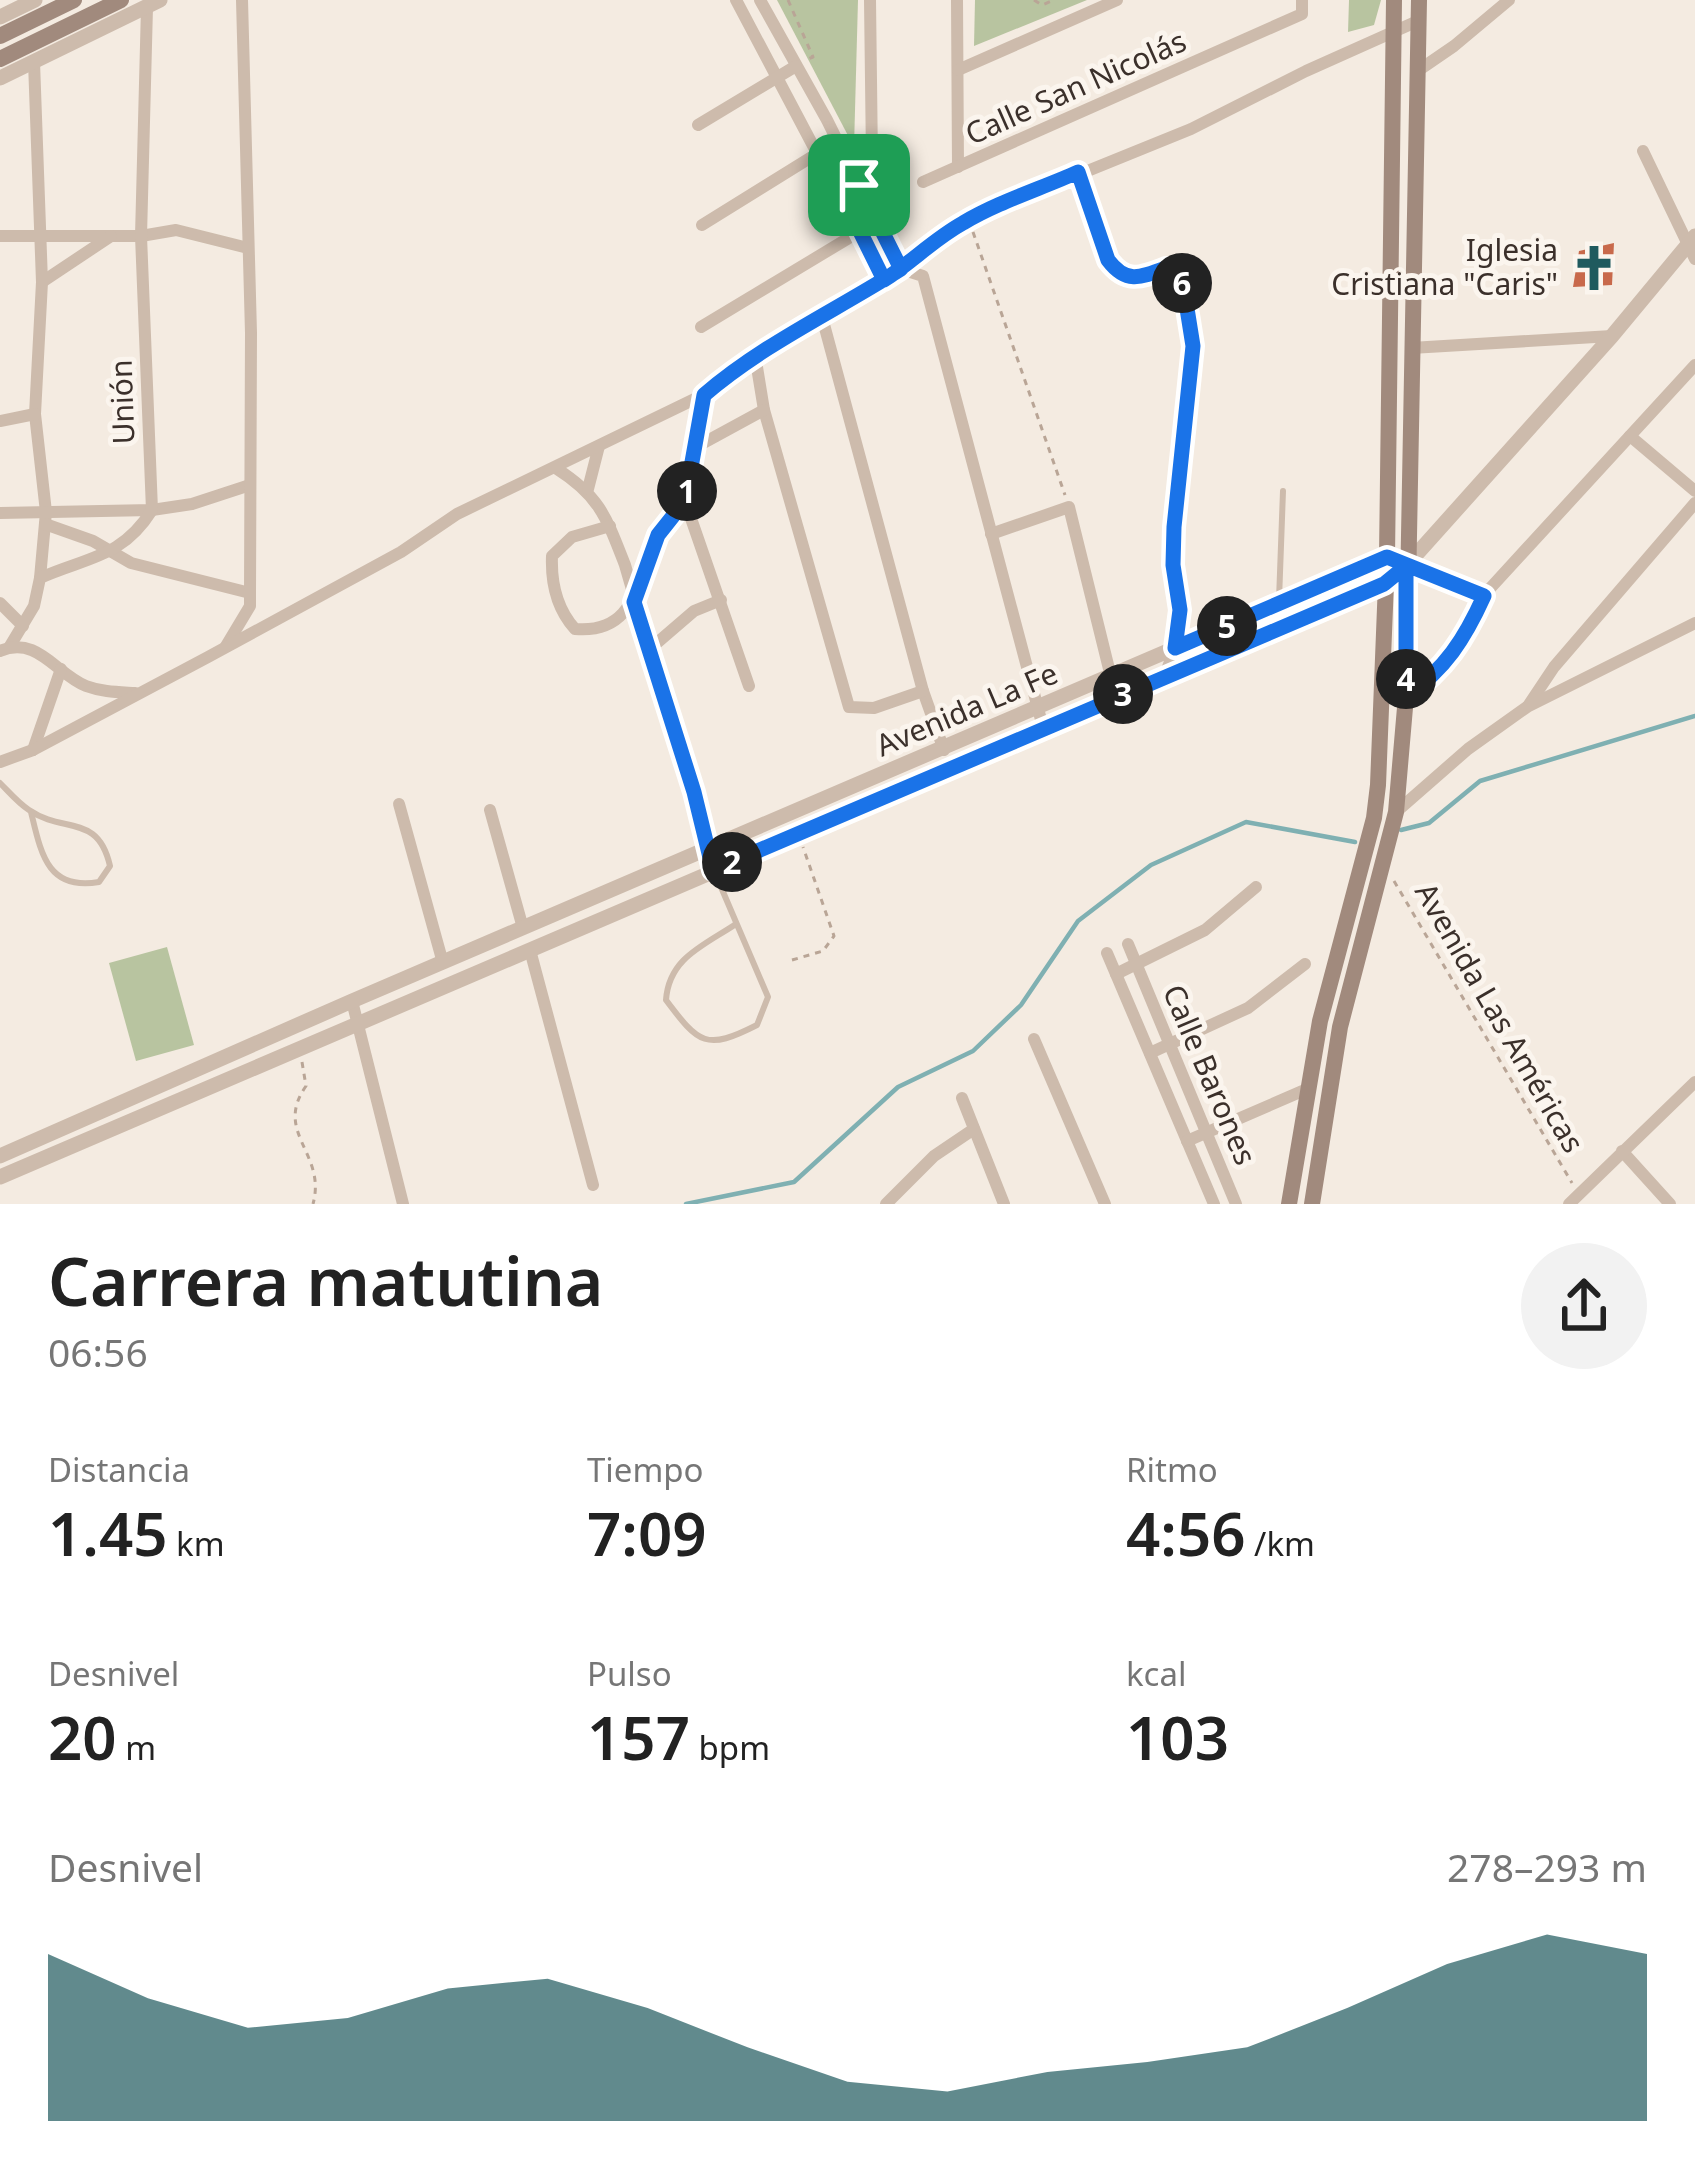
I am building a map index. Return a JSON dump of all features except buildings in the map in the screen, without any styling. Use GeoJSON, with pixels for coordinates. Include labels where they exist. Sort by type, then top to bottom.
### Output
{"type":"FeatureCollection","features":[{"type":"Feature","properties":{"kind":"main road"},"geometry":{"type":"LineString","coordinates":[[0,36],[40,7],[74,0]]}},
{"type":"Feature","properties":{"kind":"main road"},"geometry":{"type":"LineString","coordinates":[[0,59],[121,0]]}},
{"type":"Feature","properties":{"kind":"main road"},"geometry":{"type":"LineString","coordinates":[[1289,1204],[1320,1021],[1374,818],[1382,737],[1394,0]]}},
{"type":"Feature","properties":{"kind":"main road"},"geometry":{"type":"LineString","coordinates":[[1312,1204],[1340,1027],[1396,812],[1406,696],[1419,0]]}},
{"type":"Feature","properties":{"kind":"street"},"geometry":{"type":"LineString","coordinates":[[226,647],[250,606],[242,0]]}},
{"type":"Feature","properties":{"kind":"street"},"geometry":{"type":"LineString","coordinates":[[736,0],[884,280]]}},
{"type":"Feature","properties":{"kind":"street"},"geometry":{"type":"LineString","coordinates":[[760,0],[901,269],[923,276],[1044,730]]}},
{"type":"Feature","properties":{"kind":"street"},"geometry":{"type":"LineString","coordinates":[[842,195],[859,185],[872,160],[870,0]]}},
{"type":"Feature","properties":{"kind":"street"},"geometry":{"type":"LineString","coordinates":[[957,0],[958,167]]}},
{"type":"Feature","properties":{"kind":"street"},"geometry":{"type":"LineString","coordinates":[[958,70],[1117,0]]}},
{"type":"Feature","properties":{"kind":"street","name":"Calle San Nicolás"},"geometry":{"type":"LineString","coordinates":[[923,182],[1302,14],[1302,0]]}},
{"type":"Feature","properties":{"kind":"street"},"geometry":{"type":"LineString","coordinates":[[1419,70],[1509,0]]}},
{"type":"Feature","properties":{"kind":"street"},"geometry":{"type":"LineString","coordinates":[[0,78],[154,3]]}},
{"type":"Feature","properties":{"kind":"street","name":"Unión"},"geometry":{"type":"LineString","coordinates":[[152,510],[140,236],[154,3]]}},
{"type":"Feature","properties":{"kind":"street"},"geometry":{"type":"LineString","coordinates":[[0,17],[40,7]]}},
{"type":"Feature","properties":{"kind":"street"},"geometry":{"type":"LineString","coordinates":[[0,762],[33,750],[226,647],[401,552],[457,514],[704,395],[754,355],[884,280],[968,219],[1191,129],[1420,20]]}},
{"type":"Feature","properties":{"kind":"street"},"geometry":{"type":"LineString","coordinates":[[5,649],[34,607],[45,518],[35,414],[42,282],[34,62]]}},
{"type":"Feature","properties":{"kind":"street"},"geometry":{"type":"LineString","coordinates":[[698,125],[796,66]]}},
{"type":"Feature","properties":{"kind":"street"},"geometry":{"type":"LineString","coordinates":[[1643,151],[1693,246]]}},
{"type":"Feature","properties":{"kind":"street"},"geometry":{"type":"LineString","coordinates":[[702,225],[818,153]]}},
{"type":"Feature","properties":{"kind":"street"},"geometry":{"type":"LineString","coordinates":[[1078,172],[1108,260],[1117,272],[1139,278],[1166,268],[1182,277],[1193,346],[1174,527],[1173,565],[1180,610],[1175,648],[1165,675]]}},
{"type":"Feature","properties":{"kind":"street"},"geometry":{"type":"LineString","coordinates":[[701,327],[877,220]]}},
{"type":"Feature","properties":{"kind":"street"},"geometry":{"type":"LineString","coordinates":[[0,236],[140,236],[176,230],[248,248]]}},
{"type":"Feature","properties":{"kind":"street"},"geometry":{"type":"LineString","coordinates":[[42,282],[112,235]]}},
{"type":"Feature","properties":{"kind":"street","name":"Avenida La Fe"},"geometry":{"type":"LineString","coordinates":[[0,1177],[1384,584],[1406,566],[1693,246]]}},
{"type":"Feature","properties":{"kind":"street"},"geometry":{"type":"LineString","coordinates":[[822,317],[923,691],[944,750]]}},
{"type":"Feature","properties":{"kind":"street"},"geometry":{"type":"LineString","coordinates":[[1412,348],[1612,336]]}},
{"type":"Feature","properties":{"kind":"street"},"geometry":{"type":"LineString","coordinates":[[754,355],[764,410],[849,707],[874,708],[923,691]]}},
{"type":"Feature","properties":{"kind":"street"},"geometry":{"type":"LineString","coordinates":[[1406,696],[1431,679],[1464,640],[1484,596],[1695,365]]}},
{"type":"Feature","properties":{"kind":"street"},"geometry":{"type":"LineString","coordinates":[[610,526],[572,536],[552,556],[551,574],[562,615],[575,629],[593,631],[610,624],[634,602],[658,535],[685,501],[704,395]]}},
{"type":"Feature","properties":{"kind":"street"},"geometry":{"type":"LineString","coordinates":[[696,447],[764,410]]}},
{"type":"Feature","properties":{"kind":"street"},"geometry":{"type":"LineString","coordinates":[[0,422],[35,414]]}},
{"type":"Feature","properties":{"kind":"street"},"geometry":{"type":"LineString","coordinates":[[1630,436],[1695,491]]}},
{"type":"Feature","properties":{"kind":"street"},"geometry":{"type":"LineString","coordinates":[[588,489],[599,446]]}},
{"type":"Feature","properties":{"kind":"street"},"geometry":{"type":"LineString","coordinates":[[556,469],[588,489],[610,526],[651,648],[713,870]]}},
{"type":"Feature","properties":{"kind":"street"},"geometry":{"type":"LineString","coordinates":[[0,513],[45,518],[152,510],[193,504],[250,485]]}},
{"type":"Feature","properties":{"kind":"street"},"geometry":{"type":"LineString","coordinates":[[685,501],[749,686]]}},
{"type":"Feature","properties":{"kind":"street"},"geometry":{"type":"LineString","coordinates":[[1527,707],[1554,667],[1695,503]]}},
{"type":"Feature","properties":{"kind":"street"},"geometry":{"type":"LineString","coordinates":[[991,534],[1069,507],[1111,677]]}},
{"type":"Feature","properties":{"kind":"street"},"geometry":{"type":"LineString","coordinates":[[40,578],[114,552],[152,510]]}},
{"type":"Feature","properties":{"kind":"street"},"geometry":{"type":"LineString","coordinates":[[45,518],[131,563],[250,593]]}},
{"type":"Feature","properties":{"kind":"street"},"geometry":{"type":"LineString","coordinates":[[1387,557],[1406,566]]}},
{"type":"Feature","properties":{"kind":"street","name":"Avenida La Fe"},"geometry":{"type":"LineString","coordinates":[[0,1156],[1387,557]]}},
{"type":"Feature","properties":{"kind":"street"},"geometry":{"type":"LineString","coordinates":[[651,648],[694,611],[721,600]]}},
{"type":"Feature","properties":{"kind":"street"},"geometry":{"type":"LineString","coordinates":[[0,603],[23,626]]}},
{"type":"Feature","properties":{"kind":"street"},"geometry":{"type":"LineString","coordinates":[[1396,812],[1468,749],[1527,707],[1695,623]]}},
{"type":"Feature","properties":{"kind":"street"},"geometry":{"type":"LineString","coordinates":[[5,649],[37,650],[81,684],[105,692],[139,693]]}},
{"type":"Feature","properties":{"kind":"street"},"geometry":{"type":"LineString","coordinates":[[33,750],[61,669]]}},
{"type":"Feature","properties":{"kind":"street"},"geometry":{"type":"LineString","coordinates":[[399,804],[443,963]]}},
{"type":"Feature","properties":{"kind":"street"},"geometry":{"type":"LineString","coordinates":[[490,810],[523,928]]}},
{"type":"Feature","properties":{"kind":"street"},"geometry":{"type":"LineString","coordinates":[[1117,974],[1205,930],[1256,886]]}},
{"type":"Feature","properties":{"kind":"street","name":"Calle Barones"},"geometry":{"type":"LineString","coordinates":[[1128,944],[1236,1204]]}},
{"type":"Feature","properties":{"kind":"street"},"geometry":{"type":"LineString","coordinates":[[530,950],[593,1185]]}},
{"type":"Feature","properties":{"kind":"street","name":"Calle Barones"},"geometry":{"type":"LineString","coordinates":[[1107,952],[1214,1204]]}},
{"type":"Feature","properties":{"kind":"street"},"geometry":{"type":"LineString","coordinates":[[1150,1053],[1248,1008],[1305,964]]}},
{"type":"Feature","properties":{"kind":"street"},"geometry":{"type":"LineString","coordinates":[[352,1001],[404,1204]]}},
{"type":"Feature","properties":{"kind":"street"},"geometry":{"type":"LineString","coordinates":[[1034,1039],[1105,1204]]}},
{"type":"Feature","properties":{"kind":"street"},"geometry":{"type":"LineString","coordinates":[[1187,1141],[1307,1089]]}},
{"type":"Feature","properties":{"kind":"street"},"geometry":{"type":"LineString","coordinates":[[1574,1199],[1692,1091]]}},
{"type":"Feature","properties":{"kind":"street"},"geometry":{"type":"LineString","coordinates":[[962,1098],[1004,1204]]}},
{"type":"Feature","properties":{"kind":"street"},"geometry":{"type":"LineString","coordinates":[[886,1204],[934,1156],[974,1129]]}},
{"type":"Feature","properties":{"kind":"street"},"geometry":{"type":"LineString","coordinates":[[1622,1151],[1670,1204]]}},
{"type":"Feature","properties":{"kind":"lane"},"geometry":{"type":"LineString","coordinates":[[1279,604],[1283,491]]}},
{"type":"Feature","properties":{"kind":"lane"},"geometry":{"type":"LineString","coordinates":[[0,783],[31,812],[92,831],[106,848],[110,866],[99,882],[77,885],[56,874],[41,855],[31,812]]}},
{"type":"Feature","properties":{"kind":"lane"},"geometry":{"type":"LineString","coordinates":[[713,870],[768,997],[757,1024],[726,1041],[711,1042],[693,1035],[666,1000],[667,977],[680,962],[736,924]]}},
{"type":"Feature","properties":{"kind":"path"},"geometry":{"type":"LineString","coordinates":[[788,0],[813,57],[796,66]]}},
{"type":"Feature","properties":{"kind":"path"},"geometry":{"type":"LineString","coordinates":[[1034,0],[1042,4],[1054,0]]}},
{"type":"Feature","properties":{"kind":"path"},"geometry":{"type":"LineString","coordinates":[[968,219],[1069,507]]}},
{"type":"Feature","properties":{"kind":"path"},"geometry":{"type":"LineString","coordinates":[[1406,566],[1484,596]]}},
{"type":"Feature","properties":{"kind":"path"},"geometry":{"type":"LineString","coordinates":[[792,960],[824,950],[834,936],[799,834]]}},
{"type":"Feature","properties":{"kind":"path","name":"Avenida Las Américas"},"geometry":{"type":"LineString","coordinates":[[1384,863],[1574,1199]]}},
{"type":"Feature","properties":{"kind":"path"},"geometry":{"type":"LineString","coordinates":[[300,1048],[306,1086],[293,1104],[293,1125],[314,1161],[317,1190],[313,1204]]}},
{"type":"Feature","properties":{"kind":"green space"},"geometry":{"type":"Polygon","coordinates":[[[777,0],[858,0],[854,147],[777,0]]]}},
{"type":"Feature","properties":{"kind":"green space"},"geometry":{"type":"Polygon","coordinates":[[[975,0],[1087,0],[974,46],[975,0]]]}},
{"type":"Feature","properties":{"kind":"green space"},"geometry":{"type":"Polygon","coordinates":[[[1349,0],[1381,0],[1374,25],[1348,32],[1349,0]]]}},
{"type":"Feature","properties":{"kind":"green space"},"geometry":{"type":"Polygon","coordinates":[[[167,947],[194,1045],[136,1061],[109,963],[167,947]]]}},
{"type":"Feature","properties":{"kind":"waterway"},"geometry":{"type":"LineString","coordinates":[[1401,830],[1429,823],[1480,781],[1695,716]]}},
{"type":"Feature","properties":{"kind":"waterway"},"geometry":{"type":"LineString","coordinates":[[686,1204],[794,1182],[898,1087],[973,1051],[1021,1005],[1078,921],[1151,865],[1246,822],[1355,842]]}},
{"type":"Feature","properties":{"kind":"place","name":"Iglesia Cristiana \"Caris\""},"geometry":{"type":"Point","coordinates":[1594,268]}},
{"type":"Feature","properties":{"kind":"route"},"geometry":{"type":"LineString","coordinates":[[859,185],[842,195],[884,280],[901,269],[935,240],[968,219],[1078,172],[1108,260],[1117,272],[1139,278],[1166,268],[1182,277],[1193,346],[1174,527],[1173,565],[1180,610],[1175,648],[1387,557],[1484,596],[1464,640],[1431,679],[1406,696],[1406,566],[1384,584],[713,870],[694,792],[634,602],[658,535],[685,501],[704,395],[754,355],[822,317],[884,280],[901,269],[859,185]]}}]}
